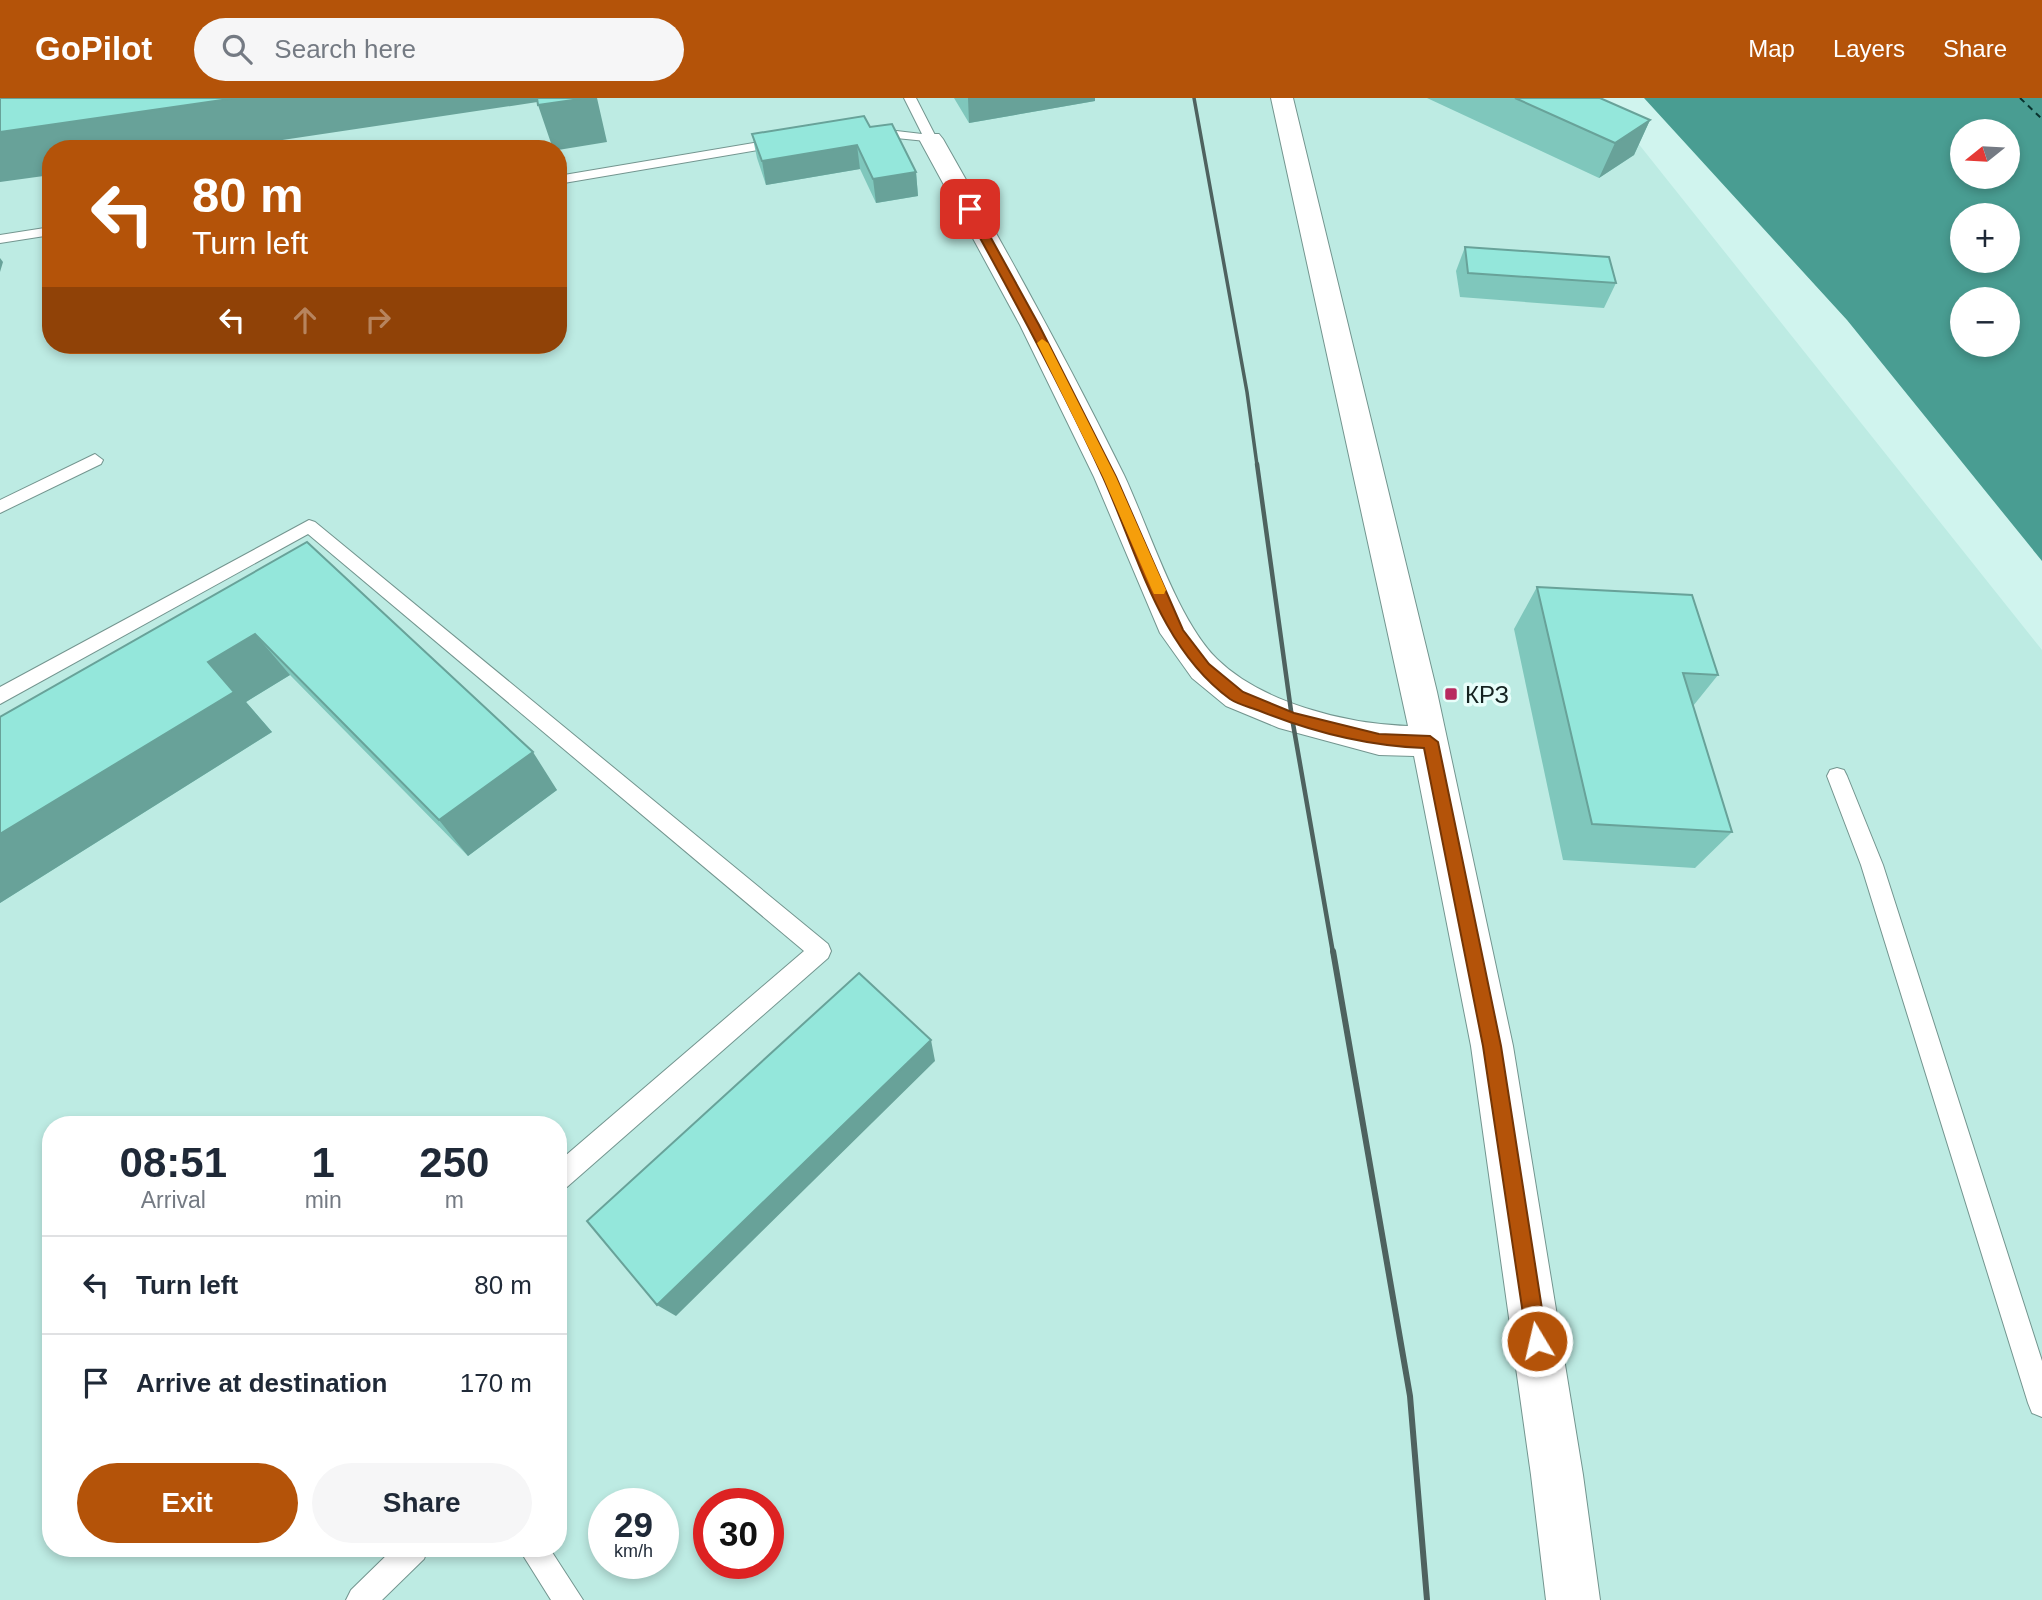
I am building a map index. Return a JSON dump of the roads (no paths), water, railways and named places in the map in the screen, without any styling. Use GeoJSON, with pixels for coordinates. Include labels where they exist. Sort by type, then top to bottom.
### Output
{"type":"FeatureCollection","features":[{"type":"Feature","properties":{"kind":"street"},"geometry":{"type":"LineString","coordinates":[[1282,98],[1430,742],[1492,1046],[1558,1475],[1573,1600]]}},
{"type":"Feature","properties":{"kind":"street"},"geometry":{"type":"LineString","coordinates":[[931,139],[1040,337],[1109,477],[1177,633],[1204,668],[1238,696],[1292,718],[1379,740],[1430,742]]}},
{"type":"Feature","properties":{"kind":"lane"},"geometry":{"type":"LineString","coordinates":[[910,98],[931,139]]}},
{"type":"Feature","properties":{"kind":"lane"},"geometry":{"type":"LineString","coordinates":[[856,130],[931,139]]}},
{"type":"Feature","properties":{"kind":"lane"},"geometry":{"type":"LineString","coordinates":[[567,178],[802,139]]}},
{"type":"Feature","properties":{"kind":"lane"},"geometry":{"type":"LineString","coordinates":[[0,239],[42,232]]}},
{"type":"Feature","properties":{"kind":"lane"},"geometry":{"type":"LineString","coordinates":[[0,507],[95,460]]}},
{"type":"Feature","properties":{"kind":"lane"},"geometry":{"type":"LineString","coordinates":[[0,696],[309,526],[820,951],[567,1170]]}},
{"type":"Feature","properties":{"kind":"lane"},"geometry":{"type":"LineString","coordinates":[[1837,776],[1872,865],[2042,1403]]}},
{"type":"Feature","properties":{"kind":"lane"},"geometry":{"type":"LineString","coordinates":[[361,1600],[406,1557]]}},
{"type":"Feature","properties":{"kind":"lane"},"geometry":{"type":"LineString","coordinates":[[538,1557],[568,1600]]}},
{"type":"Feature","properties":{"kind":"railway"},"geometry":{"type":"LineString","coordinates":[[1194,98],[1247,392],[1257,465]]}},
{"type":"Feature","properties":{"kind":"railway"},"geometry":{"type":"LineString","coordinates":[[1257,464],[1292,718],[1333,953]]}},
{"type":"Feature","properties":{"kind":"railway"},"geometry":{"type":"LineString","coordinates":[[1333,951],[1410,1396],[1427,1600]]}},
{"type":"Feature","properties":{"kind":"place","name":"КРЗ"},"geometry":{"type":"Point","coordinates":[1451,694]}}]}
